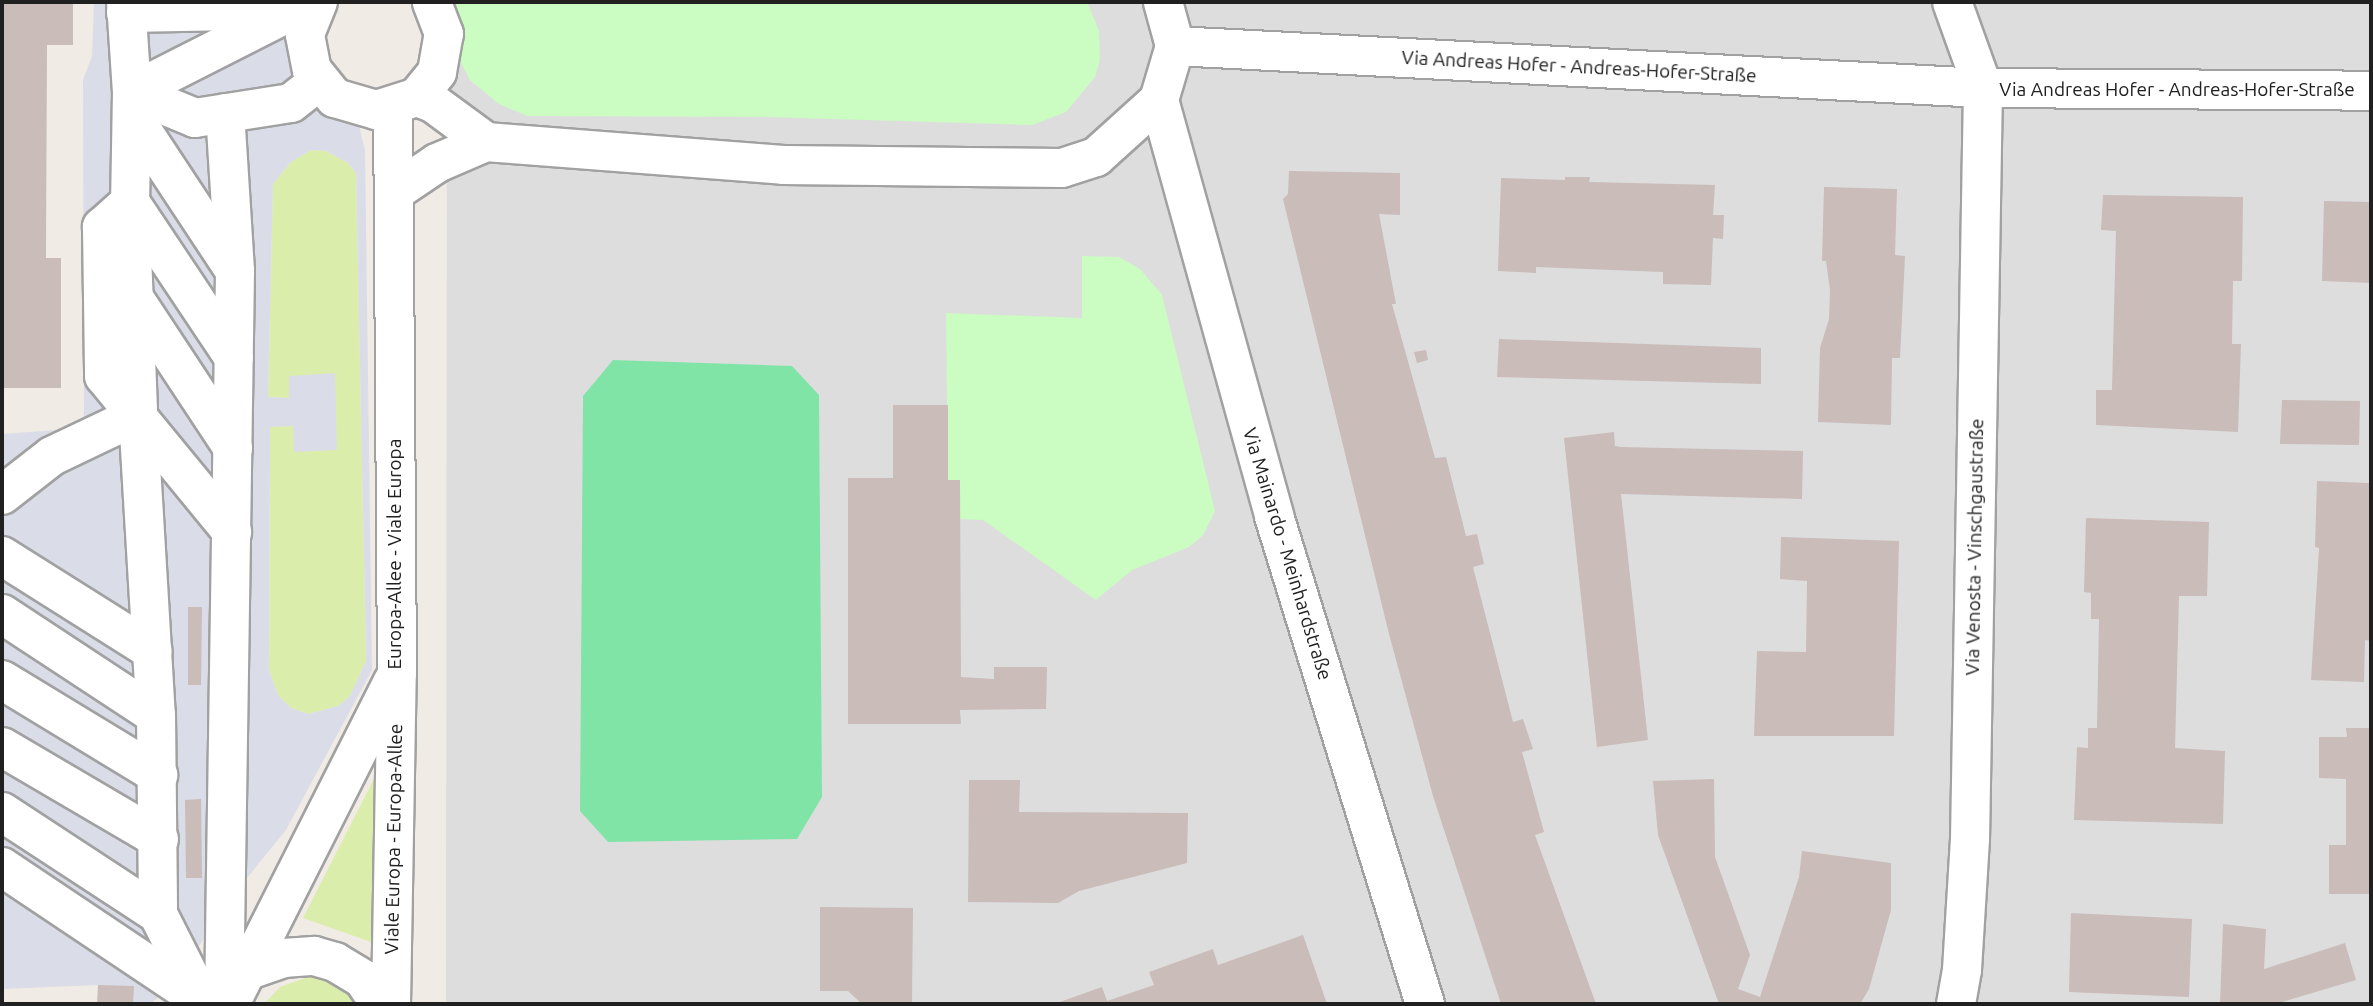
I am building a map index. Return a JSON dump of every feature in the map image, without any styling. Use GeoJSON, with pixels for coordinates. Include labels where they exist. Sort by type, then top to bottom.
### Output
{"type":"FeatureCollection","features":[{"type":"Feature","properties":{"kind":"street"},"geometry":{"type":"LineString","coordinates":[[405,103],[442,59],[444,34],[432,2]]}},
{"type":"Feature","properties":{"kind":"street"},"geometry":{"type":"LineString","coordinates":[[397,190],[437,163],[486,142],[783,165],[1062,168],[1096,158],[1159,100],[1175,46],[1163,2]]}},
{"type":"Feature","properties":{"kind":"street","name":"Via Andreas Hofer - Andreas-Hofer-Straße"},"geometry":{"type":"LineString","coordinates":[[1952,2],[1983,88]]}},
{"type":"Feature","properties":{"kind":"street"},"geometry":{"type":"LineString","coordinates":[[302,5],[306,47],[318,81],[335,98],[355,108],[433,103],[486,142]]}},
{"type":"Feature","properties":{"kind":"street"},"geometry":{"type":"LineString","coordinates":[[158,914],[156,715],[138,415],[130,202],[132,103],[126,7],[302,5]]}},
{"type":"Feature","properties":{"kind":"street"},"geometry":{"type":"LineString","coordinates":[[132,103],[302,5]]}},
{"type":"Feature","properties":{"kind":"street","name":"Via Andreas Hofer - Andreas-Hofer-Straße"},"geometry":{"type":"LineString","coordinates":[[1175,46],[1983,88],[2371,91]]}},
{"type":"Feature","properties":{"kind":"street"},"geometry":{"type":"LineString","coordinates":[[132,103],[194,118],[291,103],[318,81]]}},
{"type":"Feature","properties":{"kind":"street","name":"Via Venosta - Vinschgaustraße"},"geometry":{"type":"LineString","coordinates":[[1956,1004],[1963,959],[1970,839],[1983,88]]}},
{"type":"Feature","properties":{"kind":"street","name":"Via Mainardo - Meinhardstraße"},"geometry":{"type":"LineString","coordinates":[[1159,100],[1274,516],[1425,1004]]}},
{"type":"Feature","properties":{"kind":"street"},"geometry":{"type":"LineString","coordinates":[[132,103],[235,271]]}},
{"type":"Feature","properties":{"kind":"street","name":"Europa-Allee - Viale Europa"},"geometry":{"type":"LineString","coordinates":[[216,1003],[249,970],[397,674],[397,190],[405,103]]}},
{"type":"Feature","properties":{"kind":"street"},"geometry":{"type":"LineString","coordinates":[[216,1003],[232,532],[235,271],[225,113]]}},
{"type":"Feature","properties":{"kind":"street"},"geometry":{"type":"LineString","coordinates":[[130,202],[234,358]]}},
{"type":"Feature","properties":{"kind":"street"},"geometry":{"type":"LineString","coordinates":[[130,202],[102,227],[104,376],[232,532]]}},
{"type":"Feature","properties":{"kind":"street"},"geometry":{"type":"LineString","coordinates":[[133,296],[233,448]]}},
{"type":"Feature","properties":{"kind":"street"},"geometry":{"type":"LineString","coordinates":[[2,495],[52,456],[138,415]]}},
{"type":"Feature","properties":{"kind":"street"},"geometry":{"type":"LineString","coordinates":[[2,556],[153,651]]}},
{"type":"Feature","properties":{"kind":"street"},"geometry":{"type":"LineString","coordinates":[[2,614],[156,715]]}},
{"type":"Feature","properties":{"kind":"street","name":"Viale Europa - Europa-Allee"},"geometry":{"type":"LineString","coordinates":[[391,1004],[397,674]]}},
{"type":"Feature","properties":{"kind":"street"},"geometry":{"type":"LineString","coordinates":[[2,680],[158,775]]}},
{"type":"Feature","properties":{"kind":"street"},"geometry":{"type":"LineString","coordinates":[[2,747],[159,839]]}},
{"type":"Feature","properties":{"kind":"street"},"geometry":{"type":"LineString","coordinates":[[2,812],[158,914],[216,1003]]}},
{"type":"Feature","properties":{"kind":"street"},"geometry":{"type":"LineString","coordinates":[[2,867],[216,1003]]}},
{"type":"Feature","properties":{"kind":"street"},"geometry":{"type":"LineString","coordinates":[[249,970],[283,958],[314,956],[335,962],[363,979],[380,1004]]}},
{"type":"Feature","properties":{"kind":"shaded area"},"geometry":{"type":"Polygon","coordinates":[[[94,2],[318,2],[305,35],[355,108],[365,151],[372,670],[286,830],[225,905],[175,984],[150,1004],[124,1004],[98,985],[2,989],[2,434],[84,428],[83,80],[92,56],[94,2]],[[311,150],[290,163],[273,184],[268,397],[289,398],[289,376],[335,373],[337,450],[294,452],[293,426],[270,427],[269,670],[278,695],[291,708],[308,714],[338,706],[350,696],[366,661],[356,173],[348,163],[326,151],[311,150]]]}},
{"type":"Feature","properties":{"kind":"shaded area"},"geometry":{"type":"Polygon","coordinates":[[[447,2],[2371,2],[2371,1004],[446,1004],[447,2]]]}},
{"type":"Feature","properties":{"kind":"green space"},"geometry":{"type":"Polygon","coordinates":[[[457,2],[1087,2],[1099,31],[1100,60],[1095,77],[1066,112],[1032,125],[765,117],[527,116],[499,104],[470,80],[454,49],[457,2]]]}},
{"type":"Feature","properties":{"kind":"green space"},"geometry":{"type":"Polygon","coordinates":[[[311,150],[326,151],[348,163],[356,173],[366,661],[350,696],[338,706],[308,714],[291,708],[278,695],[269,670],[270,427],[293,426],[337,450],[289,398],[268,397],[273,184],[290,163],[311,150]]]}},
{"type":"Feature","properties":{"kind":"green space"},"geometry":{"type":"Polygon","coordinates":[[[1082,256],[1119,257],[1140,269],[1162,295],[1215,511],[1203,535],[1189,547],[1132,570],[1096,600],[983,520],[959,519],[960,480],[948,480],[946,313],[1082,318],[1082,256]]]}},
{"type":"Feature","properties":{"kind":"green space"},"geometry":{"type":"Polygon","coordinates":[[[613,360],[792,366],[819,395],[822,797],[797,839],[608,842],[580,811],[583,396],[613,360]]]}},
{"type":"Feature","properties":{"kind":"green space"},"geometry":{"type":"Polygon","coordinates":[[[381,765],[388,948],[303,918],[381,765]]]}},
{"type":"Feature","properties":{"kind":"green space"},"geometry":{"type":"Polygon","coordinates":[[[316,974],[334,980],[357,1004],[264,1004],[280,987],[316,974]]]}},
{"type":"Feature","properties":{"kind":"building"},"geometry":{"type":"Polygon","coordinates":[[[2,2],[73,2],[73,45],[47,45],[46,258],[61,258],[61,388],[2,388],[2,2]]]}},
{"type":"Feature","properties":{"kind":"building"},"geometry":{"type":"Polygon","coordinates":[[[1289,171],[1400,173],[1400,215],[1379,214],[1396,304],[1392,304],[1435,458],[1446,457],[1466,536],[1477,534],[1484,564],[1473,567],[1513,722],[1523,719],[1533,749],[1522,752],[1544,832],[1535,835],[1596,1004],[1501,1004],[1433,796],[1389,634],[1283,199],[1288,194],[1289,171]]]}},
{"type":"Feature","properties":{"kind":"building"},"geometry":{"type":"Polygon","coordinates":[[[1565,177],[1590,177],[1589,182],[1715,185],[1713,215],[1724,215],[1723,239],[1713,238],[1711,285],[1663,284],[1663,272],[1536,267],[1536,273],[1498,271],[1501,178],[1565,180],[1565,177]]]}},
{"type":"Feature","properties":{"kind":"building"},"geometry":{"type":"Polygon","coordinates":[[[1824,187],[1897,189],[1895,255],[1905,256],[1900,358],[1892,358],[1891,425],[1818,422],[1820,348],[1829,319],[1830,290],[1826,261],[1822,261],[1824,187]]]}},
{"type":"Feature","properties":{"kind":"building"},"geometry":{"type":"Polygon","coordinates":[[[2103,195],[2243,197],[2242,281],[2233,281],[2232,344],[2241,344],[2238,432],[2096,425],[2096,390],[2112,390],[2116,231],[2101,230],[2103,195]]]}},
{"type":"Feature","properties":{"kind":"building"},"geometry":{"type":"Polygon","coordinates":[[[2324,201],[2371,202],[2371,283],[2322,281],[2324,201]]]}},
{"type":"Feature","properties":{"kind":"building"},"geometry":{"type":"Polygon","coordinates":[[[1499,339],[1761,348],[1761,384],[1497,377],[1499,339]]]}},
{"type":"Feature","properties":{"kind":"building"},"geometry":{"type":"Polygon","coordinates":[[[1426,350],[1428,360],[1417,363],[1414,352],[1426,350]]]}},
{"type":"Feature","properties":{"kind":"building"},"geometry":{"type":"Polygon","coordinates":[[[2282,400],[2360,401],[2359,445],[2280,444],[2282,400]]]}},
{"type":"Feature","properties":{"kind":"building"},"geometry":{"type":"Polygon","coordinates":[[[893,405],[948,405],[948,480],[960,480],[961,677],[994,679],[994,667],[1047,667],[1046,709],[960,710],[961,724],[848,724],[848,478],[893,478],[893,405]]]}},
{"type":"Feature","properties":{"kind":"building"},"geometry":{"type":"Polygon","coordinates":[[[1614,432],[1615,446],[1621,447],[1803,451],[1802,499],[1621,494],[1648,740],[1597,747],[1564,438],[1614,432]]]}},
{"type":"Feature","properties":{"kind":"building"},"geometry":{"type":"Polygon","coordinates":[[[2317,481],[2369,483],[2371,488],[2371,641],[2365,640],[2364,682],[2311,680],[2319,548],[2315,547],[2317,481]]]}},
{"type":"Feature","properties":{"kind":"building"},"geometry":{"type":"Polygon","coordinates":[[[2086,518],[2209,522],[2207,596],[2179,596],[2175,748],[2225,751],[2223,824],[2074,820],[2077,747],[2088,748],[2088,728],[2097,728],[2099,619],[2091,619],[2091,593],[2084,592],[2086,518]]]}},
{"type":"Feature","properties":{"kind":"building"},"geometry":{"type":"Polygon","coordinates":[[[1781,537],[1899,541],[1894,736],[1754,736],[1757,651],[1806,652],[1807,581],[1780,579],[1781,537]]]}},
{"type":"Feature","properties":{"kind":"building"},"geometry":{"type":"Polygon","coordinates":[[[188,607],[202,607],[201,685],[188,685],[188,607]]]}},
{"type":"Feature","properties":{"kind":"building"},"geometry":{"type":"Polygon","coordinates":[[[2346,728],[2371,728],[2371,894],[2329,894],[2329,845],[2346,845],[2346,779],[2319,778],[2319,737],[2347,737],[2346,728]]]}},
{"type":"Feature","properties":{"kind":"building"},"geometry":{"type":"Polygon","coordinates":[[[1714,779],[1715,857],[1750,955],[1738,989],[1760,997],[1799,877],[1802,851],[1891,863],[1891,910],[1869,989],[1860,1004],[1719,1004],[1658,835],[1653,781],[1714,779]]]}},
{"type":"Feature","properties":{"kind":"building"},"geometry":{"type":"Polygon","coordinates":[[[969,780],[1020,780],[1019,812],[1188,813],[1187,863],[1079,891],[1058,903],[968,902],[969,780]]]}},
{"type":"Feature","properties":{"kind":"building"},"geometry":{"type":"Polygon","coordinates":[[[201,799],[202,878],[186,878],[185,800],[201,799]]]}},
{"type":"Feature","properties":{"kind":"building"},"geometry":{"type":"Polygon","coordinates":[[[820,907],[913,908],[912,1004],[862,1004],[848,991],[820,991],[820,907]]]}},
{"type":"Feature","properties":{"kind":"building"},"geometry":{"type":"Polygon","coordinates":[[[2071,913],[2192,919],[2189,997],[2069,992],[2071,913]]]}},
{"type":"Feature","properties":{"kind":"building"},"geometry":{"type":"Polygon","coordinates":[[[2223,924],[2266,929],[2264,969],[2345,943],[2356,980],[2275,1004],[2220,1004],[2223,924]]]}},
{"type":"Feature","properties":{"kind":"building"},"geometry":{"type":"Polygon","coordinates":[[[1303,935],[1327,1004],[1054,1004],[1102,987],[1107,1001],[1154,985],[1149,972],[1213,949],[1218,965],[1303,935]]]}},
{"type":"Feature","properties":{"kind":"building"},"geometry":{"type":"Polygon","coordinates":[[[98,985],[134,986],[133,1004],[97,1004],[98,985]]]}}]}
